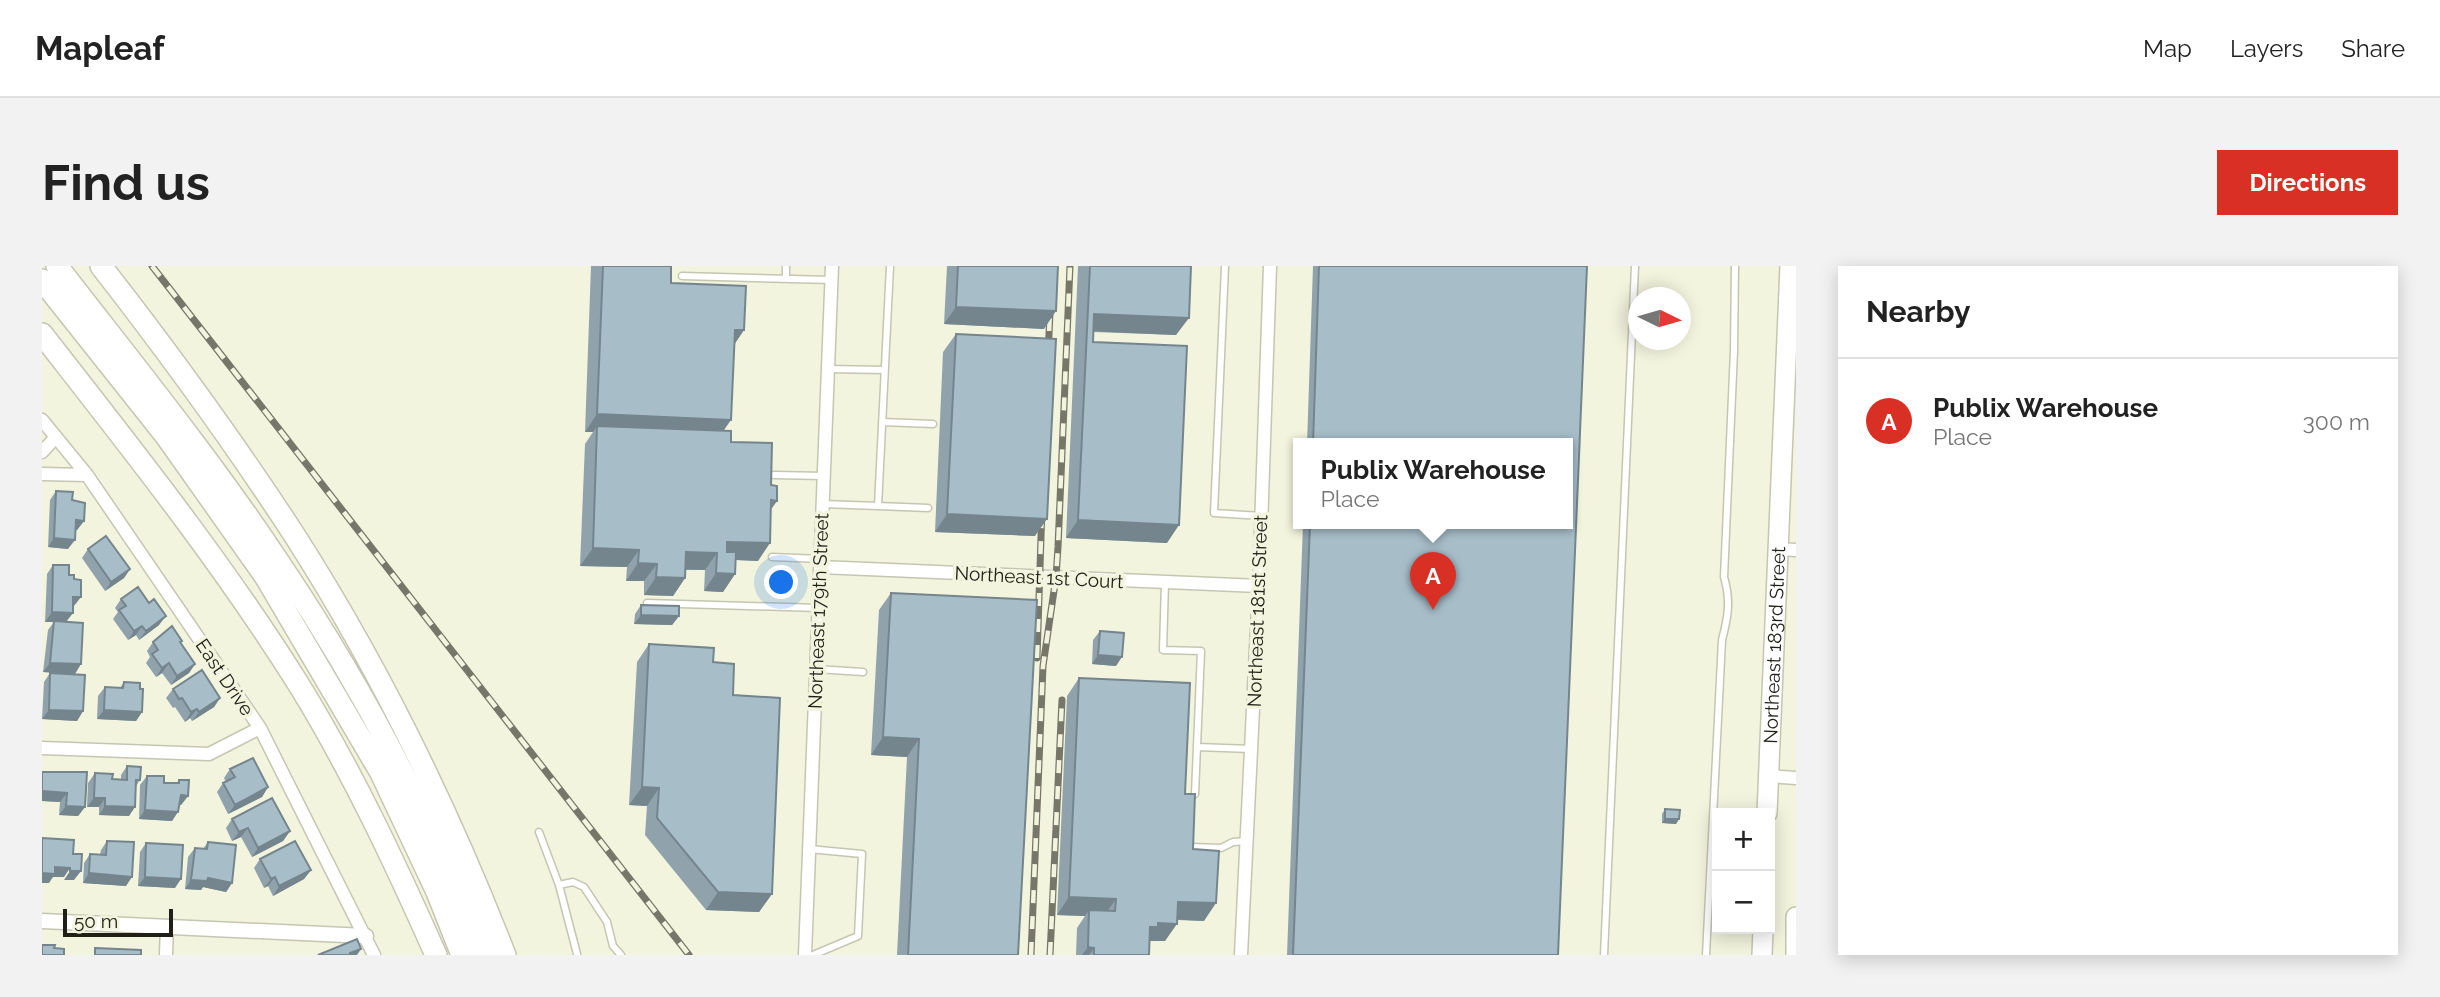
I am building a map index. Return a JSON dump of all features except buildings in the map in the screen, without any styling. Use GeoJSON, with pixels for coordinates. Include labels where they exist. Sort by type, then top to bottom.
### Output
{"type":"FeatureCollection","features":[{"type":"Feature","properties":{"kind":"highway"},"geometry":{"type":"LineString","coordinates":[[57,266],[233,496],[328,639],[399,762],[483,955]]}},
{"type":"Feature","properties":{"kind":"highway"},"geometry":{"type":"LineString","coordinates":[[100,266],[238,452],[328,590],[438,799],[505,955]]}},
{"type":"Feature","properties":{"kind":"highway"},"geometry":{"type":"LineString","coordinates":[[42,280],[166,436],[265,576],[381,773],[437,892],[462,955]]}},
{"type":"Feature","properties":{"kind":"highway"},"geometry":{"type":"LineString","coordinates":[[42,334],[234,587],[299,686],[354,780],[436,955]]}},
{"type":"Feature","properties":{"kind":"main road","name":"Northeast 183rd Street"},"geometry":{"type":"LineString","coordinates":[[1767,808],[1787,549],[1790,266]]}},
{"type":"Feature","properties":{"kind":"main road"},"geometry":{"type":"LineString","coordinates":[[1796,917],[1796,955]]}},
{"type":"Feature","properties":{"kind":"main road"},"geometry":{"type":"LineString","coordinates":[[1762,955],[1763,934]]}},
{"type":"Feature","properties":{"kind":"street","name":"Northeast 179th Street"},"geometry":{"type":"LineString","coordinates":[[805,955],[832,266]]}},
{"type":"Feature","properties":{"kind":"street","name":"Northeast 181st Street"},"geometry":{"type":"LineString","coordinates":[[1241,955],[1259,586],[1270,266]]}},
{"type":"Feature","properties":{"kind":"street","name":"East Drive"},"geometry":{"type":"LineString","coordinates":[[42,420],[87,475],[260,728],[374,955]]}},
{"type":"Feature","properties":{"kind":"street"},"geometry":{"type":"LineString","coordinates":[[42,452],[56,437]]}},
{"type":"Feature","properties":{"kind":"street"},"geometry":{"type":"LineString","coordinates":[[42,474],[87,475]]}},
{"type":"Feature","properties":{"kind":"street","name":"Northeast 1st Court"},"geometry":{"type":"LineString","coordinates":[[820,563],[1259,586]]}},
{"type":"Feature","properties":{"kind":"street"},"geometry":{"type":"LineString","coordinates":[[42,748],[209,754],[260,728]]}},
{"type":"Feature","properties":{"kind":"street"},"geometry":{"type":"LineString","coordinates":[[1769,776],[1796,778]]}},
{"type":"Feature","properties":{"kind":"street"},"geometry":{"type":"LineString","coordinates":[[42,921],[366,936]]}},
{"type":"Feature","properties":{"kind":"street"},"geometry":{"type":"LineString","coordinates":[[166,955],[167,926]]}},
{"type":"Feature","properties":{"kind":"lane"},"geometry":{"type":"LineString","coordinates":[[786,266],[786,279]]}},
{"type":"Feature","properties":{"kind":"lane"},"geometry":{"type":"LineString","coordinates":[[878,506],[890,266]]}},
{"type":"Feature","properties":{"kind":"lane"},"geometry":{"type":"LineString","coordinates":[[1225,266],[1214,513],[1261,516]]}},
{"type":"Feature","properties":{"kind":"lane"},"geometry":{"type":"LineString","coordinates":[[1604,955],[1635,266]]}},
{"type":"Feature","properties":{"kind":"lane"},"geometry":{"type":"LineString","coordinates":[[1706,955],[1722,640],[1729,613],[1729,595],[1724,578],[1735,266]]}},
{"type":"Feature","properties":{"kind":"lane"},"geometry":{"type":"LineString","coordinates":[[682,276],[832,280]]}},
{"type":"Feature","properties":{"kind":"lane"},"geometry":{"type":"LineString","coordinates":[[828,369],[885,370]]}},
{"type":"Feature","properties":{"kind":"lane"},"geometry":{"type":"LineString","coordinates":[[882,422],[933,424]]}},
{"type":"Feature","properties":{"kind":"lane"},"geometry":{"type":"LineString","coordinates":[[774,475],[824,476]]}},
{"type":"Feature","properties":{"kind":"lane"},"geometry":{"type":"LineString","coordinates":[[823,504],[928,508]]}},
{"type":"Feature","properties":{"kind":"lane"},"geometry":{"type":"LineString","coordinates":[[772,557],[820,563]]}},
{"type":"Feature","properties":{"kind":"lane"},"geometry":{"type":"LineString","coordinates":[[1165,583],[1163,650],[1201,651],[1195,794]]}},
{"type":"Feature","properties":{"kind":"lane"},"geometry":{"type":"LineString","coordinates":[[647,603],[819,608]]}},
{"type":"Feature","properties":{"kind":"lane"},"geometry":{"type":"LineString","coordinates":[[816,669],[863,672]]}},
{"type":"Feature","properties":{"kind":"lane"},"geometry":{"type":"LineString","coordinates":[[1197,747],[1251,749]]}},
{"type":"Feature","properties":{"kind":"lane"},"geometry":{"type":"LineString","coordinates":[[539,832],[559,885],[577,954]]}},
{"type":"Feature","properties":{"kind":"lane"},"geometry":{"type":"LineString","coordinates":[[1191,847],[1221,848],[1233,842],[1247,841]]}},
{"type":"Feature","properties":{"kind":"lane"},"geometry":{"type":"LineString","coordinates":[[809,849],[862,854],[858,936],[813,955]]}},
{"type":"Feature","properties":{"kind":"lane"},"geometry":{"type":"LineString","coordinates":[[559,885],[573,882],[584,887],[607,922],[614,946],[621,955]]}},
{"type":"Feature","properties":{"kind":"railway"},"geometry":{"type":"LineString","coordinates":[[152,266],[689,955]]}},
{"type":"Feature","properties":{"kind":"railway"},"geometry":{"type":"LineString","coordinates":[[1048,357],[1052,266]]}},
{"type":"Feature","properties":{"kind":"railway"},"geometry":{"type":"LineString","coordinates":[[1031,955],[1043,666],[1056,577],[1070,266]]}},
{"type":"Feature","properties":{"kind":"railway"},"geometry":{"type":"LineString","coordinates":[[1037,658],[1042,507]]}},
{"type":"Feature","properties":{"kind":"railway"},"geometry":{"type":"LineString","coordinates":[[1050,955],[1062,700]]}},
{"type":"Feature","properties":{"kind":"place","name":"Publix Warehouse"},"geometry":{"type":"Point","coordinates":[1433,610]}}]}
